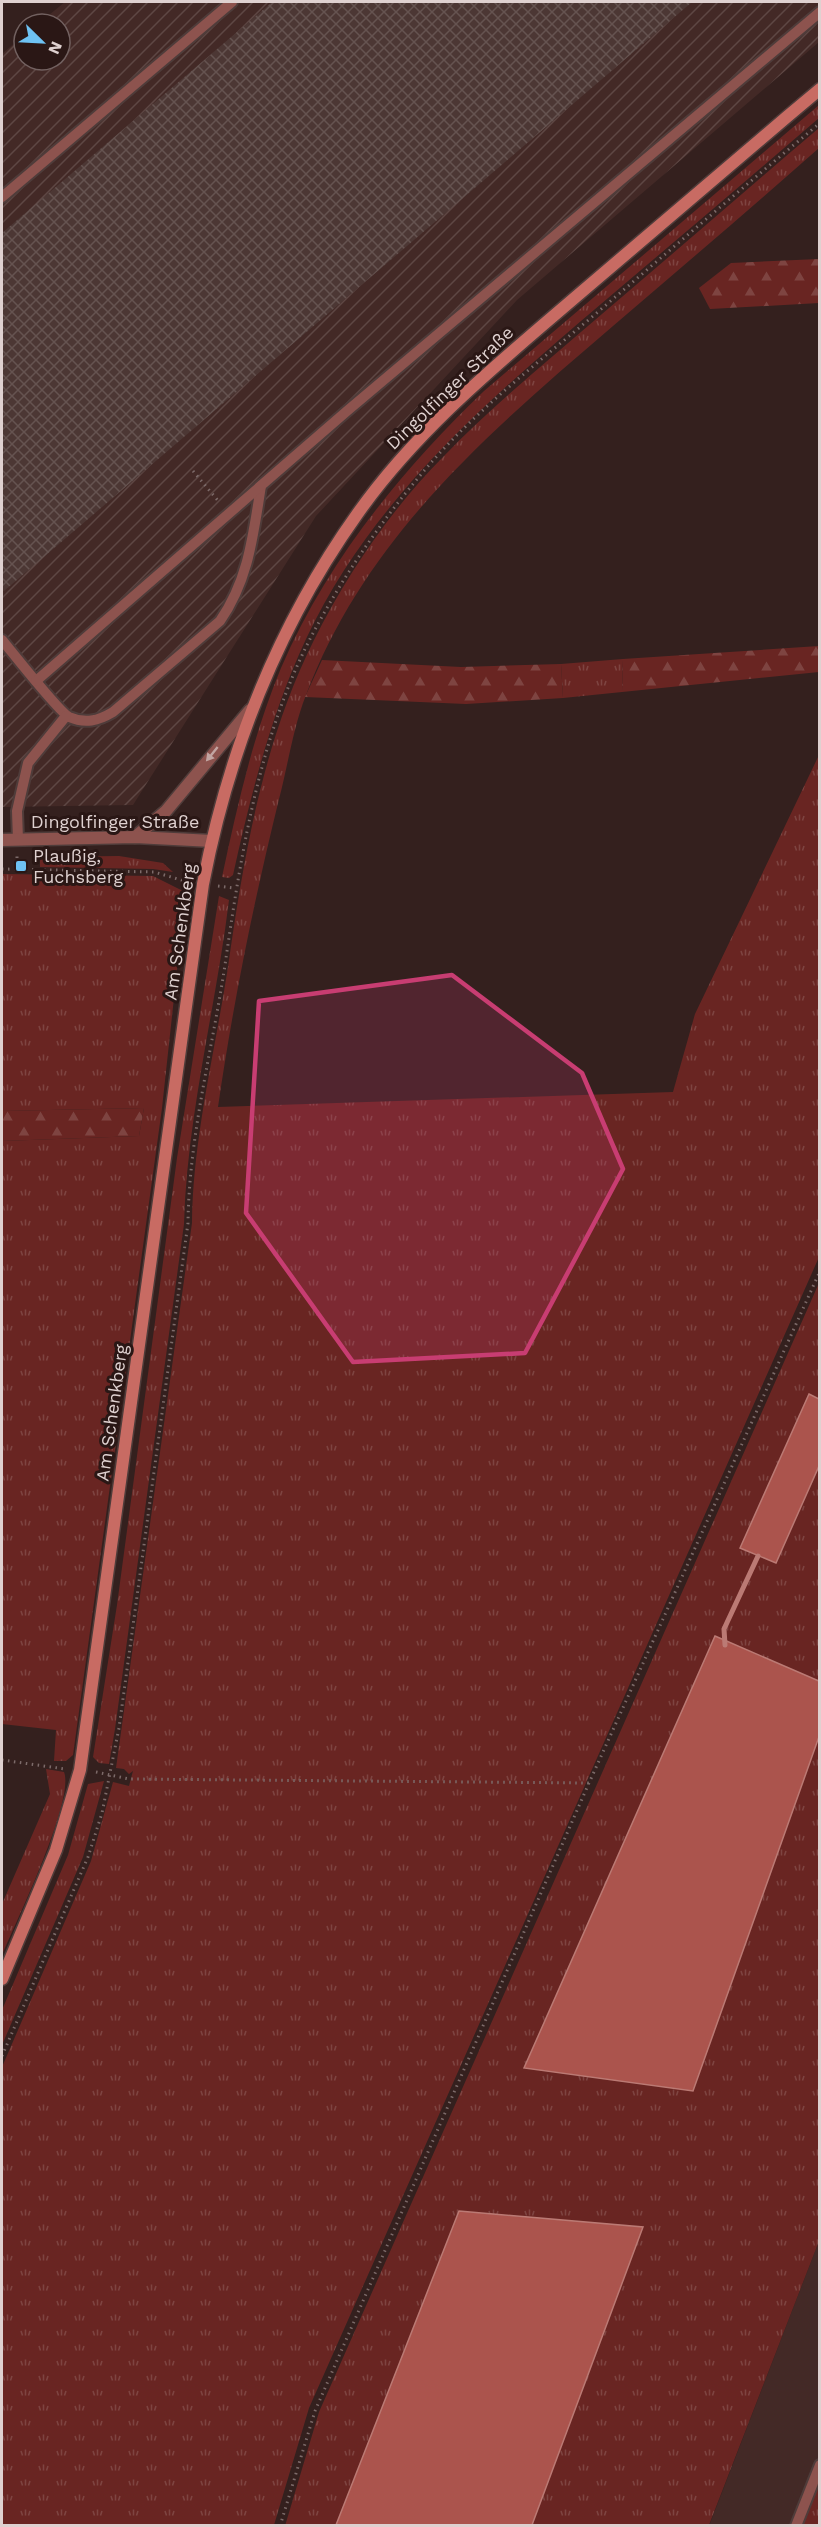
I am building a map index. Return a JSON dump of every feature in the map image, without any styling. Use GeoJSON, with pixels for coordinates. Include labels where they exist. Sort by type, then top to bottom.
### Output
{"type":"FeatureCollection","features":[{"type":"Feature","properties":{"kind":"main road","name":"Dingolfinger Straße"},"geometry":{"type":"LineString","coordinates":[[212,841],[250,710],[287,627],[317,574],[358,512],[407,451],[477,382],[819,89]]}},
{"type":"Feature","properties":{"kind":"main road","name":"Am Schenkberg"},"geometry":{"type":"LineString","coordinates":[[2,1979],[56,1850],[80,1770],[203,884],[212,841]]}},
{"type":"Feature","properties":{"kind":"street"},"geometry":{"type":"LineString","coordinates":[[135,837],[166,811],[250,710]]}},
{"type":"Feature","properties":{"kind":"street","name":"Dingolfinger Straße"},"geometry":{"type":"LineString","coordinates":[[2,840],[135,837],[212,841]]}},
{"type":"Feature","properties":{"kind":"lane"},"geometry":{"type":"LineString","coordinates":[[2,197],[232,2]]}},
{"type":"Feature","properties":{"kind":"lane"},"geometry":{"type":"LineString","coordinates":[[36,681],[229,513],[819,12]]}},
{"type":"Feature","properties":{"kind":"lane"},"geometry":{"type":"LineString","coordinates":[[2,640],[66,716],[82,721],[99,720],[113,712],[220,621],[242,585],[261,486]]}},
{"type":"Feature","properties":{"kind":"lane"},"geometry":{"type":"LineString","coordinates":[[18,840],[16,811],[28,763],[66,716]]}},
{"type":"Feature","properties":{"kind":"lane"},"geometry":{"type":"LineString","coordinates":[[796,2526],[819,2464]]}},
{"type":"Feature","properties":{"kind":"path"},"geometry":{"type":"LineString","coordinates":[[2,2056],[88,1857],[102,1813],[119,1728],[185,1246],[188,1196],[204,1078],[224,967],[234,888],[253,802],[284,702],[310,639],[341,584],[375,534],[438,455],[492,402],[819,123]]}},
{"type":"Feature","properties":{"kind":"path"},"geometry":{"type":"LineString","coordinates":[[193,471],[229,513]]}},
{"type":"Feature","properties":{"kind":"path"},"geometry":{"type":"LineString","coordinates":[[2,869],[153,872],[180,881],[234,888]]}},
{"type":"Feature","properties":{"kind":"path"},"geometry":{"type":"LineString","coordinates":[[280,2526],[315,2411],[590,1783],[819,1271]]}},
{"type":"Feature","properties":{"kind":"path"},"geometry":{"type":"LineString","coordinates":[[2,1760],[110,1774],[129,1779],[590,1783]]}},
{"type":"Feature","properties":{"kind":"highlighted area"},"geometry":{"type":"Polygon","coordinates":[[[452,975],[582,1073],[623,1169],[525,1353],[353,1362],[246,1213],[259,1001],[452,975]]]}},
{"type":"Feature","properties":{"kind":"shaded area"},"geometry":{"type":"Polygon","coordinates":[[[65,2],[819,2],[819,42],[517,300],[316,516],[133,805],[2,807],[2,54],[12,45],[12,72],[72,72],[72,12],[53,12],[65,2]]]}},
{"type":"Feature","properties":{"kind":"shaded area"},"geometry":{"type":"Polygon","coordinates":[[[809,1394],[819,1399],[819,1466],[776,1563],[740,1548],[809,1394]]]}},
{"type":"Feature","properties":{"kind":"shaded area"},"geometry":{"type":"Polygon","coordinates":[[[715,1636],[819,1681],[820,1734],[693,2091],[524,2068],[715,1636]]]}},
{"type":"Feature","properties":{"kind":"shaded area"},"geometry":{"type":"Polygon","coordinates":[[[459,2211],[643,2227],[532,2525],[336,2525],[459,2211]]]}},
{"type":"Feature","properties":{"kind":"shaded area"},"geometry":{"type":"Polygon","coordinates":[[[819,2241],[818,2525],[709,2526],[819,2241]]]}},
{"type":"Feature","properties":{"kind":"green space"},"geometry":{"type":"Polygon","coordinates":[[[819,105],[819,118],[516,378],[435,456],[398,497],[364,541],[333,588],[306,639],[272,725],[247,814],[233,875],[229,878],[222,877],[254,745],[281,668],[320,591],[369,519],[424,453],[484,391],[819,105]]]}},
{"type":"Feature","properties":{"kind":"green space"},"geometry":{"type":"Polygon","coordinates":[[[819,128],[819,148],[566,366],[477,448],[435,491],[397,537],[362,586],[331,638],[306,695],[298,720],[245,952],[218,1107],[673,1092],[695,1014],[819,755],[819,1257],[309,2408],[274,2525],[2,2526],[2,2067],[91,1861],[113,1782],[129,1786],[133,1771],[129,1774],[124,1769],[116,1768],[192,1223],[200,1127],[249,841],[281,718],[314,640],[341,591],[372,543],[406,497],[425,476],[463,437],[522,383],[819,128]]]}},
{"type":"Feature","properties":{"kind":"green space"},"geometry":{"type":"Polygon","coordinates":[[[819,259],[819,303],[710,309],[699,288],[731,263],[819,259]]]}},
{"type":"Feature","properties":{"kind":"green space"},"geometry":{"type":"Polygon","coordinates":[[[819,646],[819,672],[622,692],[623,659],[819,646]]]}},
{"type":"Feature","properties":{"kind":"green space"},"geometry":{"type":"Polygon","coordinates":[[[623,659],[622,692],[563,698],[561,664],[623,659]]]}},
{"type":"Feature","properties":{"kind":"green space"},"geometry":{"type":"Polygon","coordinates":[[[322,660],[461,667],[561,664],[563,698],[466,704],[305,697],[322,660]]]}},
{"type":"Feature","properties":{"kind":"green space"},"geometry":{"type":"Polygon","coordinates":[[[119,856],[163,863],[173,872],[153,869],[40,867],[40,857],[119,856]]]}},
{"type":"Feature","properties":{"kind":"green space"},"geometry":{"type":"Polygon","coordinates":[[[2,874],[153,876],[183,891],[183,915],[162,1108],[73,1755],[66,1761],[54,1761],[56,1730],[2,1724],[2,1141],[139,1136],[144,1108],[2,1111],[2,874]]]}},
{"type":"Feature","properties":{"kind":"green space"},"geometry":{"type":"Polygon","coordinates":[[[219,896],[229,900],[190,1142],[184,1224],[115,1729],[109,1764],[99,1763],[93,1757],[117,1605],[177,1158],[219,896]]]}},
{"type":"Feature","properties":{"kind":"green space"},"geometry":{"type":"Polygon","coordinates":[[[144,1108],[139,1136],[2,1141],[2,1111],[144,1108]]]}},
{"type":"Feature","properties":{"kind":"green space"},"geometry":{"type":"Polygon","coordinates":[[[819,1283],[819,1399],[809,1394],[776,1563],[819,1466],[819,2241],[709,2525],[285,2526],[319,2412],[819,1283]]]}},
{"type":"Feature","properties":{"kind":"green space"},"geometry":{"type":"Polygon","coordinates":[[[46,1769],[64,1772],[65,1787],[61,1808],[42,1862],[2,1955],[2,1904],[50,1794],[46,1769]]]}},
{"type":"Feature","properties":{"kind":"green space"},"geometry":{"type":"Polygon","coordinates":[[[104,1781],[83,1857],[2,2045],[2,2010],[68,1855],[88,1784],[104,1781]]]}},
{"type":"Feature","properties":{"kind":"green space"},"geometry":{"type":"Polygon","coordinates":[[[819,2476],[819,2525],[801,2525],[819,2476]]]}},
{"type":"Feature","properties":{"kind":"building"},"geometry":{"type":"Polygon","coordinates":[[[272,2],[692,2],[4,591],[2,588],[2,233],[272,2]]]}},
{"type":"Feature","properties":{"kind":"waterway"},"geometry":{"type":"LineString","coordinates":[[725,1645],[724,1629],[758,1556]]}},
{"type":"Feature","properties":{"kind":"place","name":"Plaußig, Fuchsberg"},"geometry":{"type":"Point","coordinates":[21,866]}}]}
